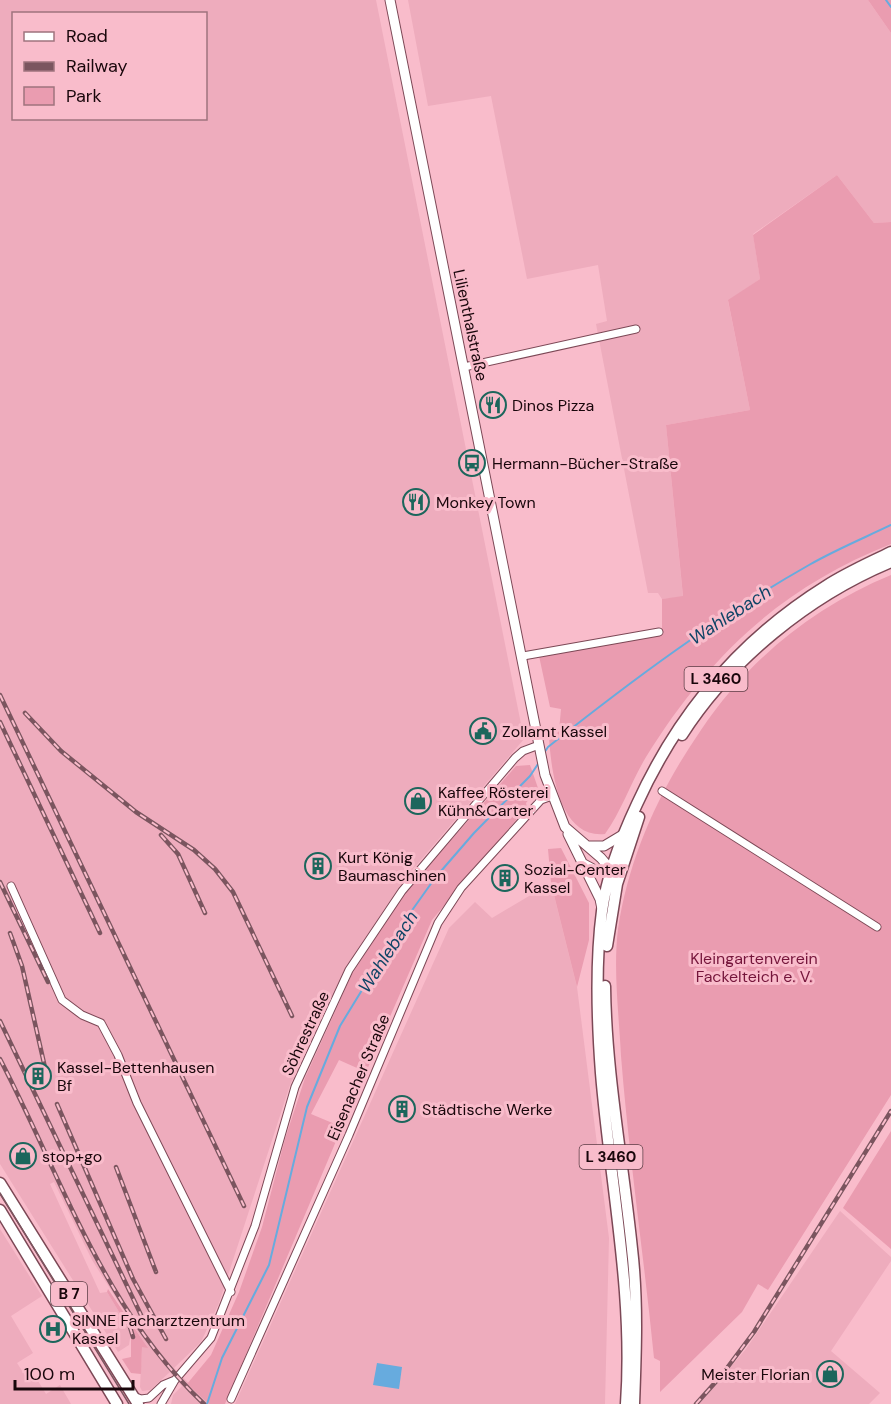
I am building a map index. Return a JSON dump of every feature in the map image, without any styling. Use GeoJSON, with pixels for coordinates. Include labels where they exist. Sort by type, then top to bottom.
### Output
{"type":"FeatureCollection","features":[{"type":"Feature","properties":{"kind":"main road","name":"Lilienthalstraße"},"geometry":{"type":"LineString","coordinates":[[390,0],[524,657],[542,762],[552,796],[565,827],[601,858],[612,871]]}},
{"type":"Feature","properties":{"kind":"main road","name":"L 3460"},"geometry":{"type":"LineString","coordinates":[[626,1404],[625,1292],[601,1074],[598,1011],[602,911],[612,871],[624,834],[659,759],[693,705],[718,676],[773,624],[826,585],[891,552]]}},
{"type":"Feature","properties":{"kind":"main road","name":"L 3460"},"geometry":{"type":"LineString","coordinates":[[634,1404],[636,1306],[632,1249],[610,1073],[605,1005],[607,944],[617,884],[639,817],[673,749],[717,688],[766,639],[835,589],[891,562]]}},
{"type":"Feature","properties":{"kind":"main road"},"geometry":{"type":"LineString","coordinates":[[617,884],[612,871],[639,817]]}},
{"type":"Feature","properties":{"kind":"main road"},"geometry":{"type":"LineString","coordinates":[[565,827],[600,899],[602,911]]}},
{"type":"Feature","properties":{"kind":"main road"},"geometry":{"type":"LineString","coordinates":[[585,845],[604,846],[624,834]]}},
{"type":"Feature","properties":{"kind":"main road"},"geometry":{"type":"LineString","coordinates":[[582,863],[595,870],[612,871]]}},
{"type":"Feature","properties":{"kind":"main road","name":"B 7"},"geometry":{"type":"LineString","coordinates":[[0,1183],[135,1401]]}},
{"type":"Feature","properties":{"kind":"main road","name":"B 7"},"geometry":{"type":"LineString","coordinates":[[0,1210],[117,1404]]}},
{"type":"Feature","properties":{"kind":"street"},"geometry":{"type":"LineString","coordinates":[[464,367],[636,329]]}},
{"type":"Feature","properties":{"kind":"street"},"geometry":{"type":"LineString","coordinates":[[524,657],[659,632]]}},
{"type":"Feature","properties":{"kind":"street","name":"Söhrestraße"},"geometry":{"type":"LineString","coordinates":[[161,1404],[174,1380],[206,1346],[231,1292],[255,1226],[295,1086],[349,970],[402,891],[515,758],[523,751],[540,748]]}},
{"type":"Feature","properties":{"kind":"street"},"geometry":{"type":"LineString","coordinates":[[662,791],[877,927]]}},
{"type":"Feature","properties":{"kind":"street","name":"Eisenacher Straße"},"geometry":{"type":"LineString","coordinates":[[231,1399],[349,1135],[438,923],[461,888],[542,800],[552,796]]}},
{"type":"Feature","properties":{"kind":"street"},"geometry":{"type":"LineString","coordinates":[[10,886],[62,1000],[82,1015],[101,1023],[118,1055],[137,1103],[231,1292]]}},
{"type":"Feature","properties":{"kind":"street","name":"Söhrestraße"},"geometry":{"type":"LineString","coordinates":[[135,1401],[149,1398],[163,1385],[174,1380]]}},
{"type":"Feature","properties":{"kind":"shaded area"},"geometry":{"type":"Polygon","coordinates":[[[0,0],[376,0],[524,739],[403,881],[347,965],[318,1024],[290,1085],[219,1303],[201,1342],[174,1368],[209,1404],[171,1404],[173,1395],[182,1386],[170,1372],[150,1390],[142,1391],[140,1387],[142,1347],[147,1347],[92,1260],[54,1182],[50,1184],[100,1293],[107,1292],[131,1332],[129,1345],[118,1352],[0,1164],[0,0]]]}},
{"type":"Feature","properties":{"kind":"shaded area"},"geometry":{"type":"Polygon","coordinates":[[[408,0],[868,0],[891,33],[891,222],[874,223],[837,175],[753,234],[760,279],[728,301],[750,410],[666,425],[683,597],[662,599],[658,593],[648,593],[596,324],[607,321],[598,265],[527,279],[491,96],[428,106],[408,0]]]}},
{"type":"Feature","properties":{"kind":"shaded area"},"geometry":{"type":"Polygon","coordinates":[[[551,883],[577,987],[609,1238],[605,1404],[235,1404],[449,928],[475,902],[492,918],[551,883]]]}},
{"type":"Feature","properties":{"kind":"shaded area"},"geometry":{"type":"Polygon","coordinates":[[[840,1211],[891,1257],[891,1261],[831,1351],[880,1393],[869,1404],[699,1404],[746,1349],[840,1211]]]}},
{"type":"Feature","properties":{"kind":"shaded area"},"geometry":{"type":"Polygon","coordinates":[[[0,1229],[42,1296],[11,1316],[33,1353],[17,1363],[28,1380],[35,1376],[46,1394],[60,1385],[71,1404],[0,1404],[0,1229]]]}},
{"type":"Feature","properties":{"kind":"green space"},"geometry":{"type":"Polygon","coordinates":[[[868,0],[891,0],[891,33],[868,0]]]}},
{"type":"Feature","properties":{"kind":"green space"},"geometry":{"type":"Polygon","coordinates":[[[837,175],[874,223],[891,222],[891,544],[851,562],[781,604],[721,657],[670,721],[646,757],[605,834],[589,833],[577,826],[568,814],[555,784],[549,737],[559,731],[561,709],[550,707],[539,656],[662,631],[662,599],[683,596],[666,425],[750,410],[728,300],[760,279],[753,235],[837,175]]]}},
{"type":"Feature","properties":{"kind":"green space","name":"Kleingartenverein Fackelteich e. V."},"geometry":{"type":"Polygon","coordinates":[[[891,575],[891,1095],[768,1290],[758,1284],[742,1312],[660,1392],[660,1361],[654,1358],[628,1132],[617,992],[618,929],[630,876],[638,850],[659,801],[686,753],[719,705],[761,659],[784,638],[835,603],[891,575]]]}},
{"type":"Feature","properties":{"kind":"green space"},"geometry":{"type":"Polygon","coordinates":[[[530,765],[538,788],[526,803],[527,807],[432,920],[366,1072],[339,1060],[311,1114],[342,1127],[225,1404],[209,1404],[187,1384],[211,1355],[239,1292],[262,1227],[285,1139],[305,1078],[352,974],[404,894],[516,766],[530,765]]]}},
{"type":"Feature","properties":{"kind":"green space"},"geometry":{"type":"Polygon","coordinates":[[[561,848],[589,903],[589,940],[577,987],[551,883],[548,849],[561,848]]]}},
{"type":"Feature","properties":{"kind":"green space"},"geometry":{"type":"Polygon","coordinates":[[[891,1131],[891,1249],[843,1208],[891,1131]]]}},
{"type":"Feature","properties":{"kind":"green space"},"geometry":{"type":"Polygon","coordinates":[[[108,1289],[148,1348],[142,1347],[141,1374],[131,1373],[122,1359],[131,1357],[131,1332],[107,1292],[108,1289]]]}},
{"type":"Feature","properties":{"kind":"water"},"geometry":{"type":"Polygon","coordinates":[[[377,1363],[402,1367],[399,1389],[373,1385],[377,1363]]]}},
{"type":"Feature","properties":{"kind":"waterway","name":"Wahlebach"},"geometry":{"type":"LineString","coordinates":[[886,0],[891,7]]}},
{"type":"Feature","properties":{"kind":"waterway","name":"Wahlebach"},"geometry":{"type":"LineString","coordinates":[[544,753],[548,747],[643,674],[741,606],[839,549],[891,525]]}},
{"type":"Feature","properties":{"kind":"waterway","name":"Wahlebach"},"geometry":{"type":"LineString","coordinates":[[207,1404],[222,1358],[269,1265],[307,1107],[340,1026],[403,923],[435,878],[474,833],[530,776],[540,761]]}},
{"type":"Feature","properties":{"kind":"tram line"},"geometry":{"type":"LineString","coordinates":[[0,1193],[129,1404]]}},
{"type":"Feature","properties":{"kind":"railway"},"geometry":{"type":"LineString","coordinates":[[0,695],[244,1206]]}},
{"type":"Feature","properties":{"kind":"railway"},"geometry":{"type":"LineString","coordinates":[[25,713],[61,751],[136,812],[194,850],[215,869],[233,892],[292,1016]]}},
{"type":"Feature","properties":{"kind":"railway"},"geometry":{"type":"LineString","coordinates":[[0,722],[100,933]]}},
{"type":"Feature","properties":{"kind":"railway"},"geometry":{"type":"LineString","coordinates":[[161,835],[178,854],[205,913]]}},
{"type":"Feature","properties":{"kind":"railway"},"geometry":{"type":"LineString","coordinates":[[0,882],[48,982]]}},
{"type":"Feature","properties":{"kind":"railway"},"geometry":{"type":"LineString","coordinates":[[10,933],[22,966],[46,1072]]}},
{"type":"Feature","properties":{"kind":"railway"},"geometry":{"type":"LineString","coordinates":[[0,1021],[141,1315]]}},
{"type":"Feature","properties":{"kind":"railway"},"geometry":{"type":"LineString","coordinates":[[0,1059],[65,1196],[111,1284],[138,1326],[169,1366],[204,1404]]}},
{"type":"Feature","properties":{"kind":"railway"},"geometry":{"type":"LineString","coordinates":[[57,1104],[133,1279],[166,1339]]}},
{"type":"Feature","properties":{"kind":"railway"},"geometry":{"type":"LineString","coordinates":[[696,1404],[721,1376],[754,1332],[891,1111]]}},
{"type":"Feature","properties":{"kind":"railway"},"geometry":{"type":"LineString","coordinates":[[116,1167],[156,1272]]}},
{"type":"Feature","properties":{"kind":"railway"},"geometry":{"type":"LineString","coordinates":[[126,1314],[133,1337]]}},
{"type":"Feature","properties":{"kind":"place","name":"Dinos Pizza"},"geometry":{"type":"Point","coordinates":[493,405]}},
{"type":"Feature","properties":{"kind":"place","name":"Hermann-Bücher-Straße"},"geometry":{"type":"Point","coordinates":[472,463]}},
{"type":"Feature","properties":{"kind":"place","name":"Monkey Town"},"geometry":{"type":"Point","coordinates":[416,502]}},
{"type":"Feature","properties":{"kind":"place","name":"Zollamt Kassel"},"geometry":{"type":"Point","coordinates":[483,731]}},
{"type":"Feature","properties":{"kind":"place","name":"Kaffee Rösterei Kühn&Carter"},"geometry":{"type":"Point","coordinates":[418,801]}},
{"type":"Feature","properties":{"kind":"place","name":"Kurt König Baumaschinen"},"geometry":{"type":"Point","coordinates":[318,866]}},
{"type":"Feature","properties":{"kind":"place","name":"Sozial-Center Kassel"},"geometry":{"type":"Point","coordinates":[505,878]}},
{"type":"Feature","properties":{"kind":"place","name":"Kassel-Bettenhausen Bf"},"geometry":{"type":"Point","coordinates":[38,1076]}},
{"type":"Feature","properties":{"kind":"place","name":"Städtische Werke"},"geometry":{"type":"Point","coordinates":[402,1109]}},
{"type":"Feature","properties":{"kind":"place","name":"stop+go"},"geometry":{"type":"Point","coordinates":[23,1156]}},
{"type":"Feature","properties":{"kind":"place","name":"SINNE Facharztzentrum Kassel"},"geometry":{"type":"Point","coordinates":[53,1329]}},
{"type":"Feature","properties":{"kind":"place","name":"Meister Florian"},"geometry":{"type":"Point","coordinates":[830,1374]}}]}
